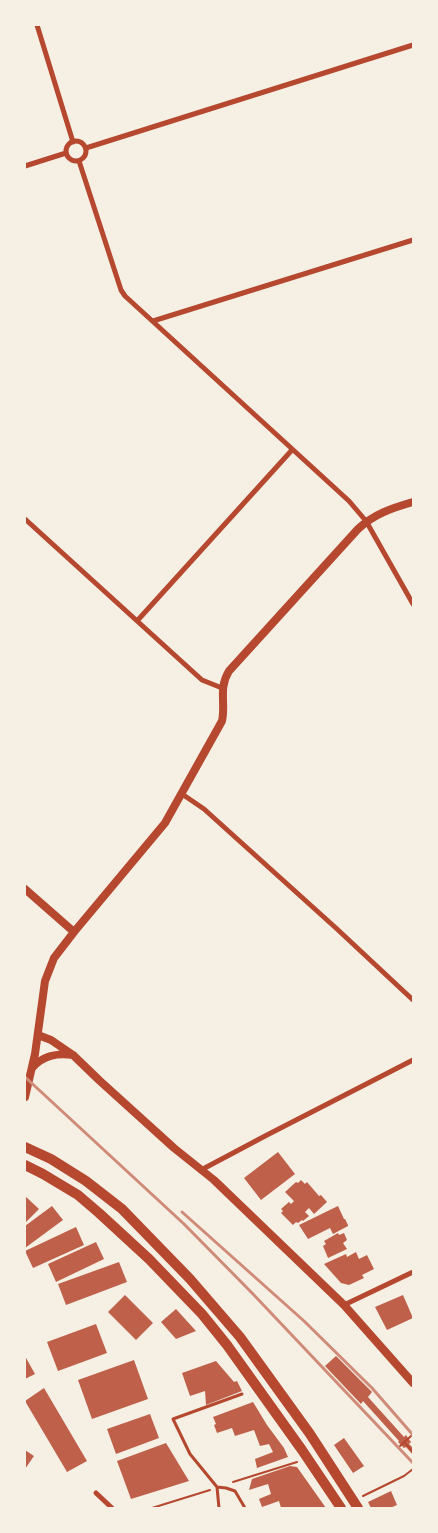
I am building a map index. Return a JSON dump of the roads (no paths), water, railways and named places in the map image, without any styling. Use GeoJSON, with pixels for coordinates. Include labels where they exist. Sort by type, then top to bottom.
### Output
{"type":"FeatureCollection","features":[{"type":"Feature","properties":{"kind":"highway"},"geometry":{"type":"LineString","coordinates":[[25,1147],[51,1159],[86,1181],[122,1209],[190,1279],[240,1337],[310,1434],[358,1508]]}},
{"type":"Feature","properties":{"kind":"highway"},"geometry":{"type":"LineString","coordinates":[[25,1165],[78,1195],[149,1259],[202,1314],[227,1345],[341,1508]]}},
{"type":"Feature","properties":{"kind":"street"},"geometry":{"type":"LineString","coordinates":[[37,25],[73,142]]}},
{"type":"Feature","properties":{"kind":"street"},"geometry":{"type":"LineString","coordinates":[[86,148],[413,45]]}},
{"type":"Feature","properties":{"kind":"street"},"geometry":{"type":"LineString","coordinates":[[73,142],[82,143],[86,148],[85,158],[79,161],[72,161],[67,156],[68,145],[73,142]]}},
{"type":"Feature","properties":{"kind":"street"},"geometry":{"type":"LineString","coordinates":[[25,166],[66,153]]}},
{"type":"Feature","properties":{"kind":"street"},"geometry":{"type":"LineString","coordinates":[[79,161],[121,290],[125,296],[349,501],[366,521],[413,604]]}},
{"type":"Feature","properties":{"kind":"street"},"geometry":{"type":"LineString","coordinates":[[153,321],[413,240]]}},
{"type":"Feature","properties":{"kind":"street"},"geometry":{"type":"LineString","coordinates":[[137,621],[292,450]]}},
{"type":"Feature","properties":{"kind":"street"},"geometry":{"type":"LineString","coordinates":[[25,1097],[31,1070],[38,1056],[42,1000],[49,969],[54,958],[165,823],[222,721],[224,714],[222,688],[232,666],[350,536],[366,521],[386,510],[413,502]]}},
{"type":"Feature","properties":{"kind":"street"},"geometry":{"type":"LineString","coordinates":[[25,519],[202,680],[222,688]]}},
{"type":"Feature","properties":{"kind":"street"},"geometry":{"type":"LineString","coordinates":[[182,794],[204,809],[338,928],[413,1000]]}},
{"type":"Feature","properties":{"kind":"street"},"geometry":{"type":"LineString","coordinates":[[25,889],[74,932]]}},
{"type":"Feature","properties":{"kind":"street"},"geometry":{"type":"LineString","coordinates":[[38,1035],[52,1040],[73,1055],[174,1148],[214,1180],[344,1305],[413,1383]]}},
{"type":"Feature","properties":{"kind":"street"},"geometry":{"type":"LineString","coordinates":[[38,1056],[55,1054],[73,1055]]}},
{"type":"Feature","properties":{"kind":"street"},"geometry":{"type":"LineString","coordinates":[[201,1170],[413,1060]]}},
{"type":"Feature","properties":{"kind":"street"},"geometry":{"type":"LineString","coordinates":[[344,1305],[413,1272]]}},
{"type":"Feature","properties":{"kind":"street"},"geometry":{"type":"LineString","coordinates":[[96,1493],[112,1508]]}},
{"type":"Feature","properties":{"kind":"lane"},"geometry":{"type":"LineString","coordinates":[[219,1508],[217,1487],[190,1454],[173,1419],[242,1394]]}},
{"type":"Feature","properties":{"kind":"lane"},"geometry":{"type":"LineString","coordinates":[[217,1487],[235,1491],[245,1508]]}},
{"type":"Feature","properties":{"kind":"railway"},"geometry":{"type":"LineString","coordinates":[[25,1077],[184,1224],[413,1463]]}},
{"type":"Feature","properties":{"kind":"railway"},"geometry":{"type":"LineString","coordinates":[[182,1212],[304,1321],[372,1388],[413,1435]]}}]}
